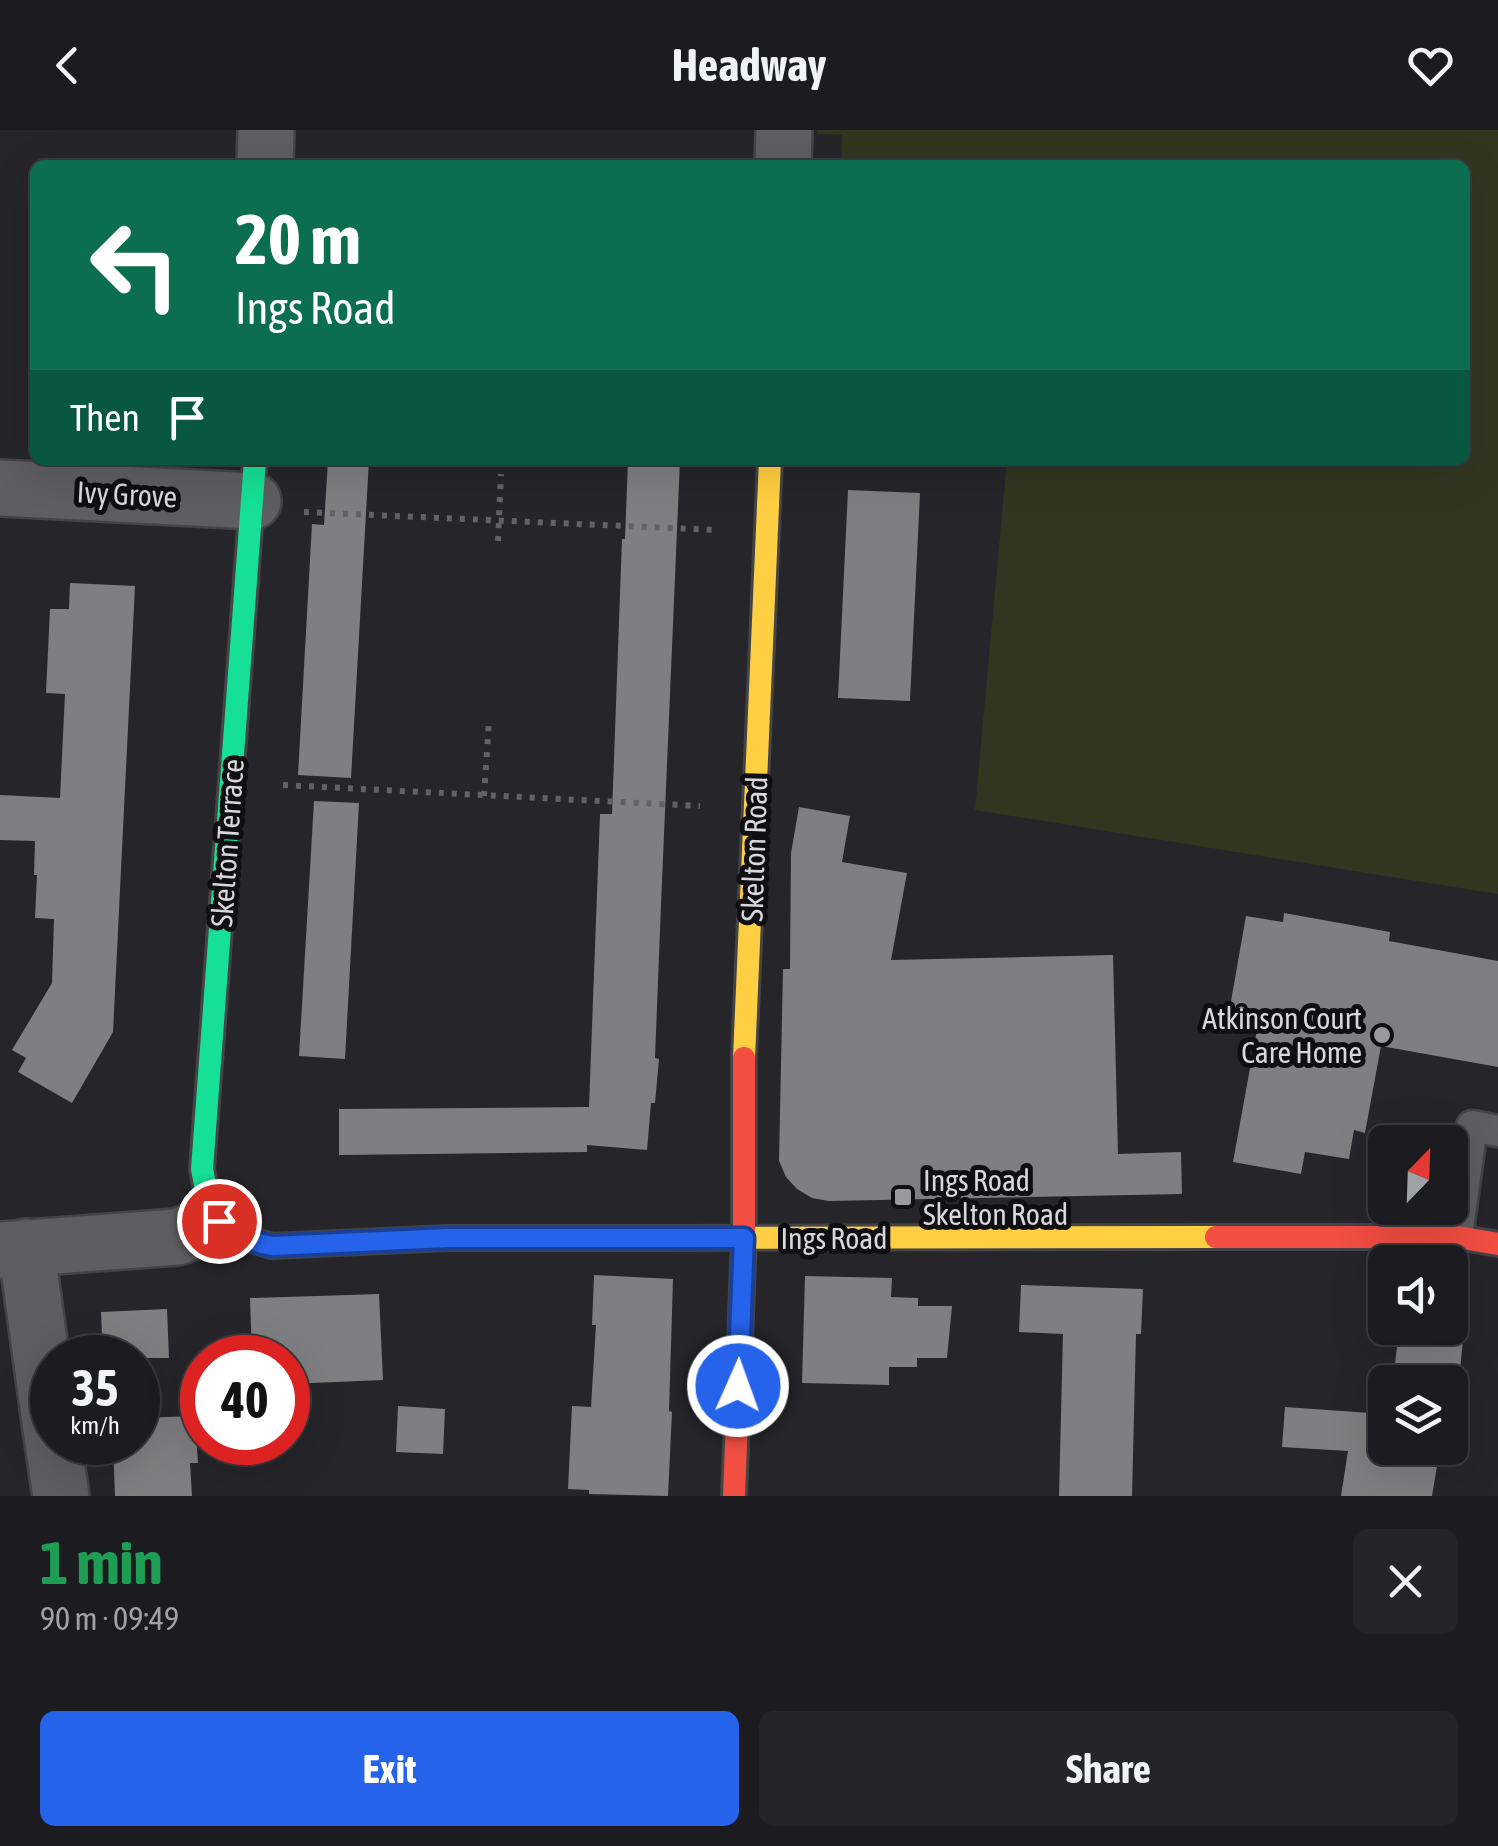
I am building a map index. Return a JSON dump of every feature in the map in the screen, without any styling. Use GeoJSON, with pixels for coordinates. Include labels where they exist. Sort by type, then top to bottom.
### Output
{"type":"FeatureCollection","features":[{"type":"Feature","properties":{"kind":"street"},"geometry":{"type":"LineString","coordinates":[[265,160],[266,130]]}},
{"type":"Feature","properties":{"kind":"street"},"geometry":{"type":"LineString","coordinates":[[783,160],[784,130]]}},
{"type":"Feature","properties":{"kind":"street","name":"Skelton Road"},"geometry":{"type":"LineString","coordinates":[[734,1496],[744,1238],[744,1062],[770,465]]}},
{"type":"Feature","properties":{"kind":"street","name":"Ivy Grove"},"geometry":{"type":"LineString","coordinates":[[0,488],[253,490]]}},
{"type":"Feature","properties":{"kind":"street","name":"Skelton Terrace"},"geometry":{"type":"LineString","coordinates":[[219,1221],[204,1192],[202,1169],[253,490]]}},
{"type":"Feature","properties":{"kind":"street"},"geometry":{"type":"LineString","coordinates":[[31,1335],[13,1249],[176,1236],[219,1221]]}},
{"type":"Feature","properties":{"kind":"street","name":"Ings Road"},"geometry":{"type":"LineString","coordinates":[[219,1221],[249,1242],[272,1246],[448,1238],[1457,1237],[1498,1244]]}},
{"type":"Feature","properties":{"kind":"street"},"geometry":{"type":"LineString","coordinates":[[57,1465],[61,1496]]}},
{"type":"Feature","properties":{"kind":"lane"},"geometry":{"type":"LineString","coordinates":[[1457,1237],[1472,1126],[1498,1131]]}},
{"type":"Feature","properties":{"kind":"path"},"geometry":{"type":"LineString","coordinates":[[498,541],[501,474]]}},
{"type":"Feature","properties":{"kind":"path"},"geometry":{"type":"LineString","coordinates":[[253,490],[499,520],[767,533]]}},
{"type":"Feature","properties":{"kind":"path"},"geometry":{"type":"LineString","coordinates":[[484,796],[489,721]]}},
{"type":"Feature","properties":{"kind":"path"},"geometry":{"type":"LineString","coordinates":[[232,783],[756,809]]}},
{"type":"Feature","properties":{"kind":"green space"},"geometry":{"type":"Polygon","coordinates":[[[818,130],[1498,130],[1498,894],[975,810],[1007,465],[1470,465],[1470,160],[841,160],[842,135],[818,134],[818,130]]]}},
{"type":"Feature","properties":{"kind":"building"},"geometry":{"type":"Polygon","coordinates":[[[328,465],[369,465],[351,778],[298,775],[312,524],[324,525],[328,465]]]}},
{"type":"Feature","properties":{"kind":"building"},"geometry":{"type":"Polygon","coordinates":[[[628,465],[680,465],[655,1058],[659,1059],[647,1150],[587,1145],[587,1152],[339,1155],[339,1109],[589,1107],[600,814],[612,814],[628,465]]]}},
{"type":"Feature","properties":{"kind":"building"},"geometry":{"type":"Polygon","coordinates":[[[848,490],[920,493],[910,701],[838,698],[848,490]]]}},
{"type":"Feature","properties":{"kind":"building"},"geometry":{"type":"Polygon","coordinates":[[[70,583],[135,586],[113,1032],[72,1103],[18,1072],[26,1058],[12,1050],[52,983],[54,919],[35,918],[35,841],[0,840],[0,795],[60,798],[65,694],[46,693],[50,609],[69,609],[70,583]]]}},
{"type":"Feature","properties":{"kind":"building"},"geometry":{"type":"Polygon","coordinates":[[[314,801],[359,803],[345,1059],[299,1056],[314,801]]]}},
{"type":"Feature","properties":{"kind":"building"},"geometry":{"type":"Polygon","coordinates":[[[799,807],[850,816],[842,862],[907,873],[891,960],[1113,955],[1118,1154],[1181,1152],[1182,1194],[829,1201],[812,1198],[797,1189],[779,1161],[783,969],[790,969],[791,853],[799,807]]]}},
{"type":"Feature","properties":{"kind":"building","name":"Atkinson Court Care Home"},"geometry":{"type":"Polygon","coordinates":[[[1284,913],[1390,932],[1389,941],[1498,961],[1498,1067],[1381,1046],[1365,1133],[1354,1130],[1349,1159],[1305,1152],[1301,1174],[1233,1162],[1258,1024],[1228,1018],[1246,916],[1283,922],[1284,913]]]}},
{"type":"Feature","properties":{"kind":"building"},"geometry":{"type":"Polygon","coordinates":[[[594,1275],[673,1279],[668,1496],[589,1494],[589,1490],[568,1489],[572,1406],[591,1407],[596,1325],[592,1325],[594,1275]]]}},
{"type":"Feature","properties":{"kind":"building"},"geometry":{"type":"Polygon","coordinates":[[[805,1276],[892,1278],[891,1297],[918,1298],[918,1306],[952,1306],[947,1358],[917,1358],[917,1367],[889,1367],[889,1385],[802,1383],[805,1276]]]}},
{"type":"Feature","properties":{"kind":"building"},"geometry":{"type":"Polygon","coordinates":[[[1021,1285],[1143,1289],[1141,1334],[1136,1334],[1132,1496],[1059,1496],[1063,1334],[1019,1332],[1021,1285]]]}},
{"type":"Feature","properties":{"kind":"building"},"geometry":{"type":"Polygon","coordinates":[[[379,1294],[383,1380],[310,1383],[310,1335],[251,1335],[250,1298],[379,1294]]]}},
{"type":"Feature","properties":{"kind":"building"},"geometry":{"type":"Polygon","coordinates":[[[167,1309],[169,1358],[160,1358],[160,1335],[102,1335],[101,1312],[167,1309]]]}},
{"type":"Feature","properties":{"kind":"building"},"geometry":{"type":"Polygon","coordinates":[[[1397,1345],[1462,1345],[1461,1365],[1395,1365],[1397,1345]]]}},
{"type":"Feature","properties":{"kind":"building"},"geometry":{"type":"Polygon","coordinates":[[[398,1406],[445,1409],[443,1454],[396,1452],[398,1406]]]}},
{"type":"Feature","properties":{"kind":"building"},"geometry":{"type":"Polygon","coordinates":[[[1285,1407],[1368,1413],[1368,1465],[1437,1465],[1432,1496],[1341,1496],[1348,1451],[1282,1447],[1285,1407]]]}},
{"type":"Feature","properties":{"kind":"building"},"geometry":{"type":"Polygon","coordinates":[[[160,1417],[180,1417],[180,1465],[190,1465],[192,1496],[115,1496],[114,1465],[160,1465],[160,1417]]]}},
{"type":"Feature","properties":{"kind":"traffic: fast"},"geometry":{"type":"LineString","coordinates":[[255,465],[202,1169],[208,1200],[221,1222],[242,1237],[272,1246],[448,1238],[655,1238]]}},
{"type":"Feature","properties":{"kind":"traffic: slow"},"geometry":{"type":"LineString","coordinates":[[744,1058],[770,465]]}},
{"type":"Feature","properties":{"kind":"traffic: slow"},"geometry":{"type":"LineString","coordinates":[[655,1238],[1216,1237]]}},
{"type":"Feature","properties":{"kind":"traffic: jam"},"geometry":{"type":"LineString","coordinates":[[734,1496],[744,1238],[744,1058]]}},
{"type":"Feature","properties":{"kind":"traffic: jam"},"geometry":{"type":"LineString","coordinates":[[1216,1237],[1457,1237],[1498,1244]]}},
{"type":"Feature","properties":{"kind":"place","name":"Atkinson Court Care Home"},"geometry":{"type":"Point","coordinates":[1382,1035]}},
{"type":"Feature","properties":{"kind":"place","name":"Ings Road Skelton Road"},"geometry":{"type":"Point","coordinates":[903,1197]}},
{"type":"Feature","properties":{"kind":"route"},"geometry":{"type":"LineString","coordinates":[[219,1221],[249,1242],[272,1246],[448,1238],[744,1238],[738,1386]]}}]}
